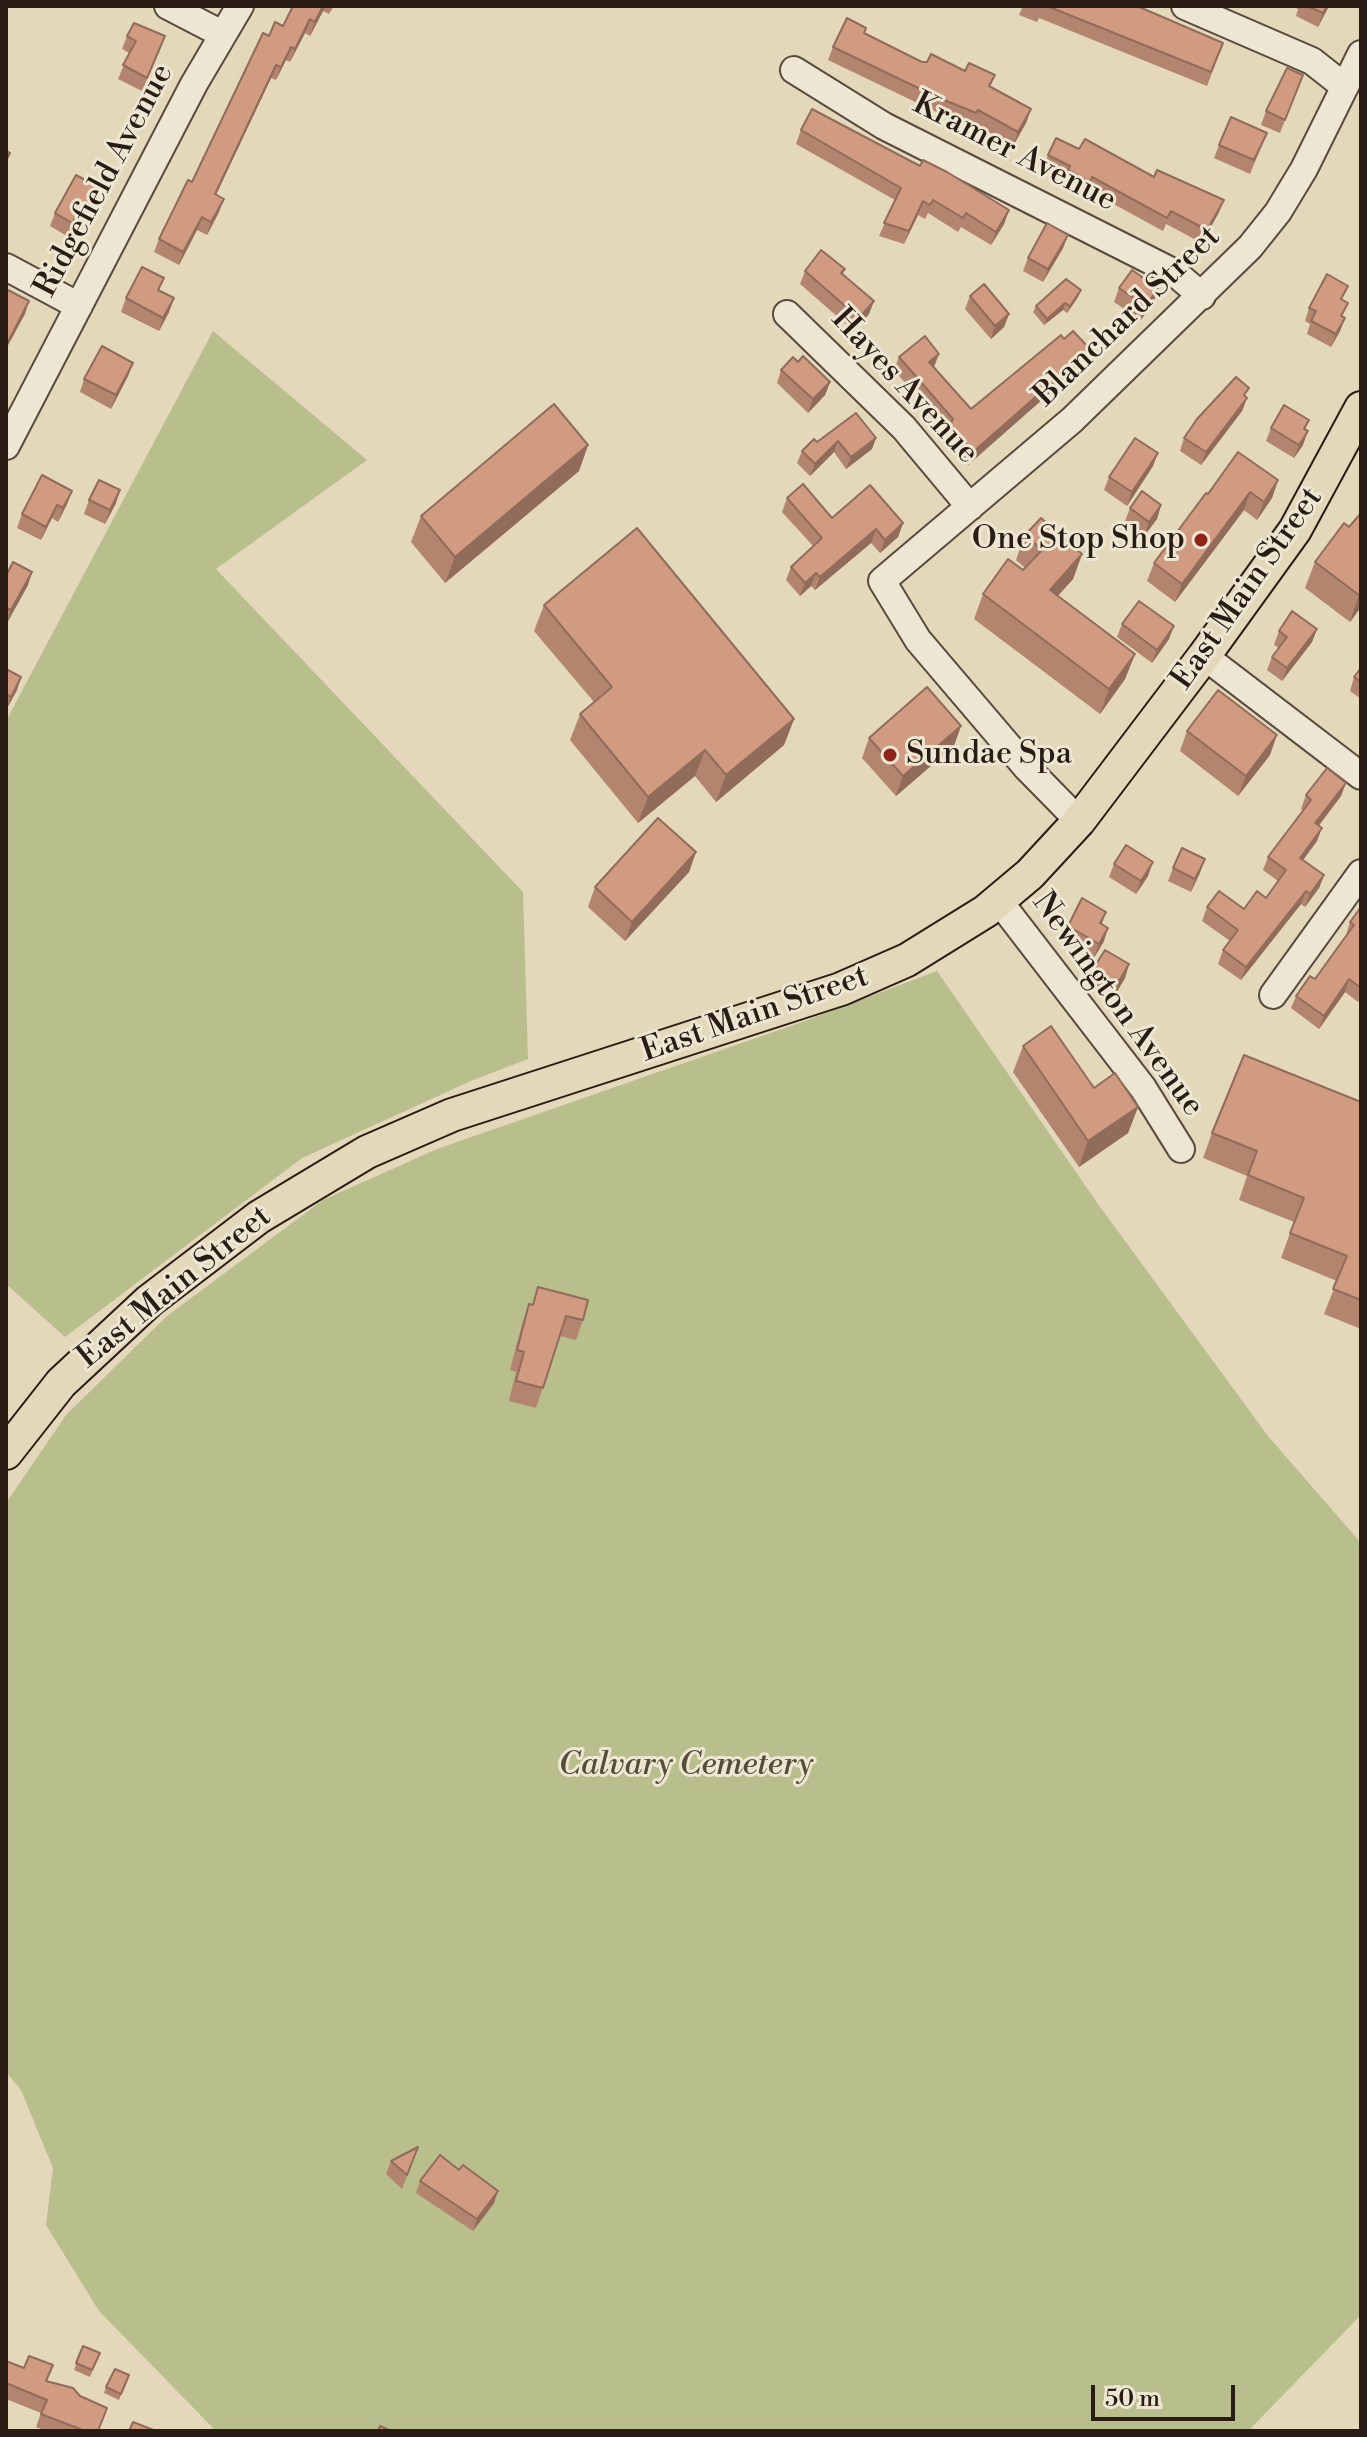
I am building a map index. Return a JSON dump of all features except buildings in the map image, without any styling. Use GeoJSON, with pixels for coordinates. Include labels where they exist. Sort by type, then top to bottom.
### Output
{"type":"FeatureCollection","features":[{"type":"Feature","properties":{"kind":"main road","name":"East Main Street"},"geometry":{"type":"LineString","coordinates":[[6,1453],[75,1368],[149,1301],[259,1217],[367,1152],[452,1115],[854,984],[934,945],[999,901],[1030,874],[1079,821],[1204,656],[1295,530],[1361,408]]}},
{"type":"Feature","properties":{"kind":"street"},"geometry":{"type":"LineString","coordinates":[[168,6],[222,34]]}},
{"type":"Feature","properties":{"kind":"street","name":"Ridgefield Avenue"},"geometry":{"type":"LineString","coordinates":[[6,446],[222,34],[240,6]]}},
{"type":"Feature","properties":{"kind":"street"},"geometry":{"type":"LineString","coordinates":[[1185,6],[1312,61],[1345,87]]}},
{"type":"Feature","properties":{"kind":"street","name":"Blanchard Street"},"geometry":{"type":"LineString","coordinates":[[1079,821],[1027,768],[913,634],[882,581],[1072,420],[1243,255],[1278,212],[1361,54]]}},
{"type":"Feature","properties":{"kind":"street","name":"Kramer Avenue"},"geometry":{"type":"LineString","coordinates":[[794,70],[884,126],[1175,273],[1202,296]]}},
{"type":"Feature","properties":{"kind":"street"},"geometry":{"type":"LineString","coordinates":[[6,267],[79,306]]}},
{"type":"Feature","properties":{"kind":"street","name":"Hayes Avenue"},"geometry":{"type":"LineString","coordinates":[[787,314],[904,428],[970,507]]}},
{"type":"Feature","properties":{"kind":"street"},"geometry":{"type":"LineString","coordinates":[[1204,656],[1361,776]]}},
{"type":"Feature","properties":{"kind":"street"},"geometry":{"type":"LineString","coordinates":[[1273,995],[1361,873]]}},
{"type":"Feature","properties":{"kind":"street","name":"Newington Avenue"},"geometry":{"type":"LineString","coordinates":[[999,901],[1143,1088],[1181,1149]]}},
{"type":"Feature","properties":{"kind":"green space"},"geometry":{"type":"Polygon","coordinates":[[[213,331],[367,460],[216,569],[523,892],[528,1059],[473,1080],[302,1158],[65,1337],[6,1284],[6,721],[213,331]]]}},
{"type":"Feature","properties":{"kind":"green space","name":"Calvary Cemetery"},"geometry":{"type":"Polygon","coordinates":[[[937,971],[1098,1204],[1268,1436],[1361,1543],[1361,2315],[1248,2431],[216,2431],[99,2311],[46,2225],[53,2168],[21,2090],[6,2072],[6,1503],[66,1415],[167,1316],[323,1200],[437,1149],[805,1021],[937,971]]]}},
{"type":"Feature","properties":{"kind":"place","name":"One Stop Shop"},"geometry":{"type":"Point","coordinates":[1201,540]}},
{"type":"Feature","properties":{"kind":"place","name":"Sundae Spa"},"geometry":{"type":"Point","coordinates":[890,755]}}]}
